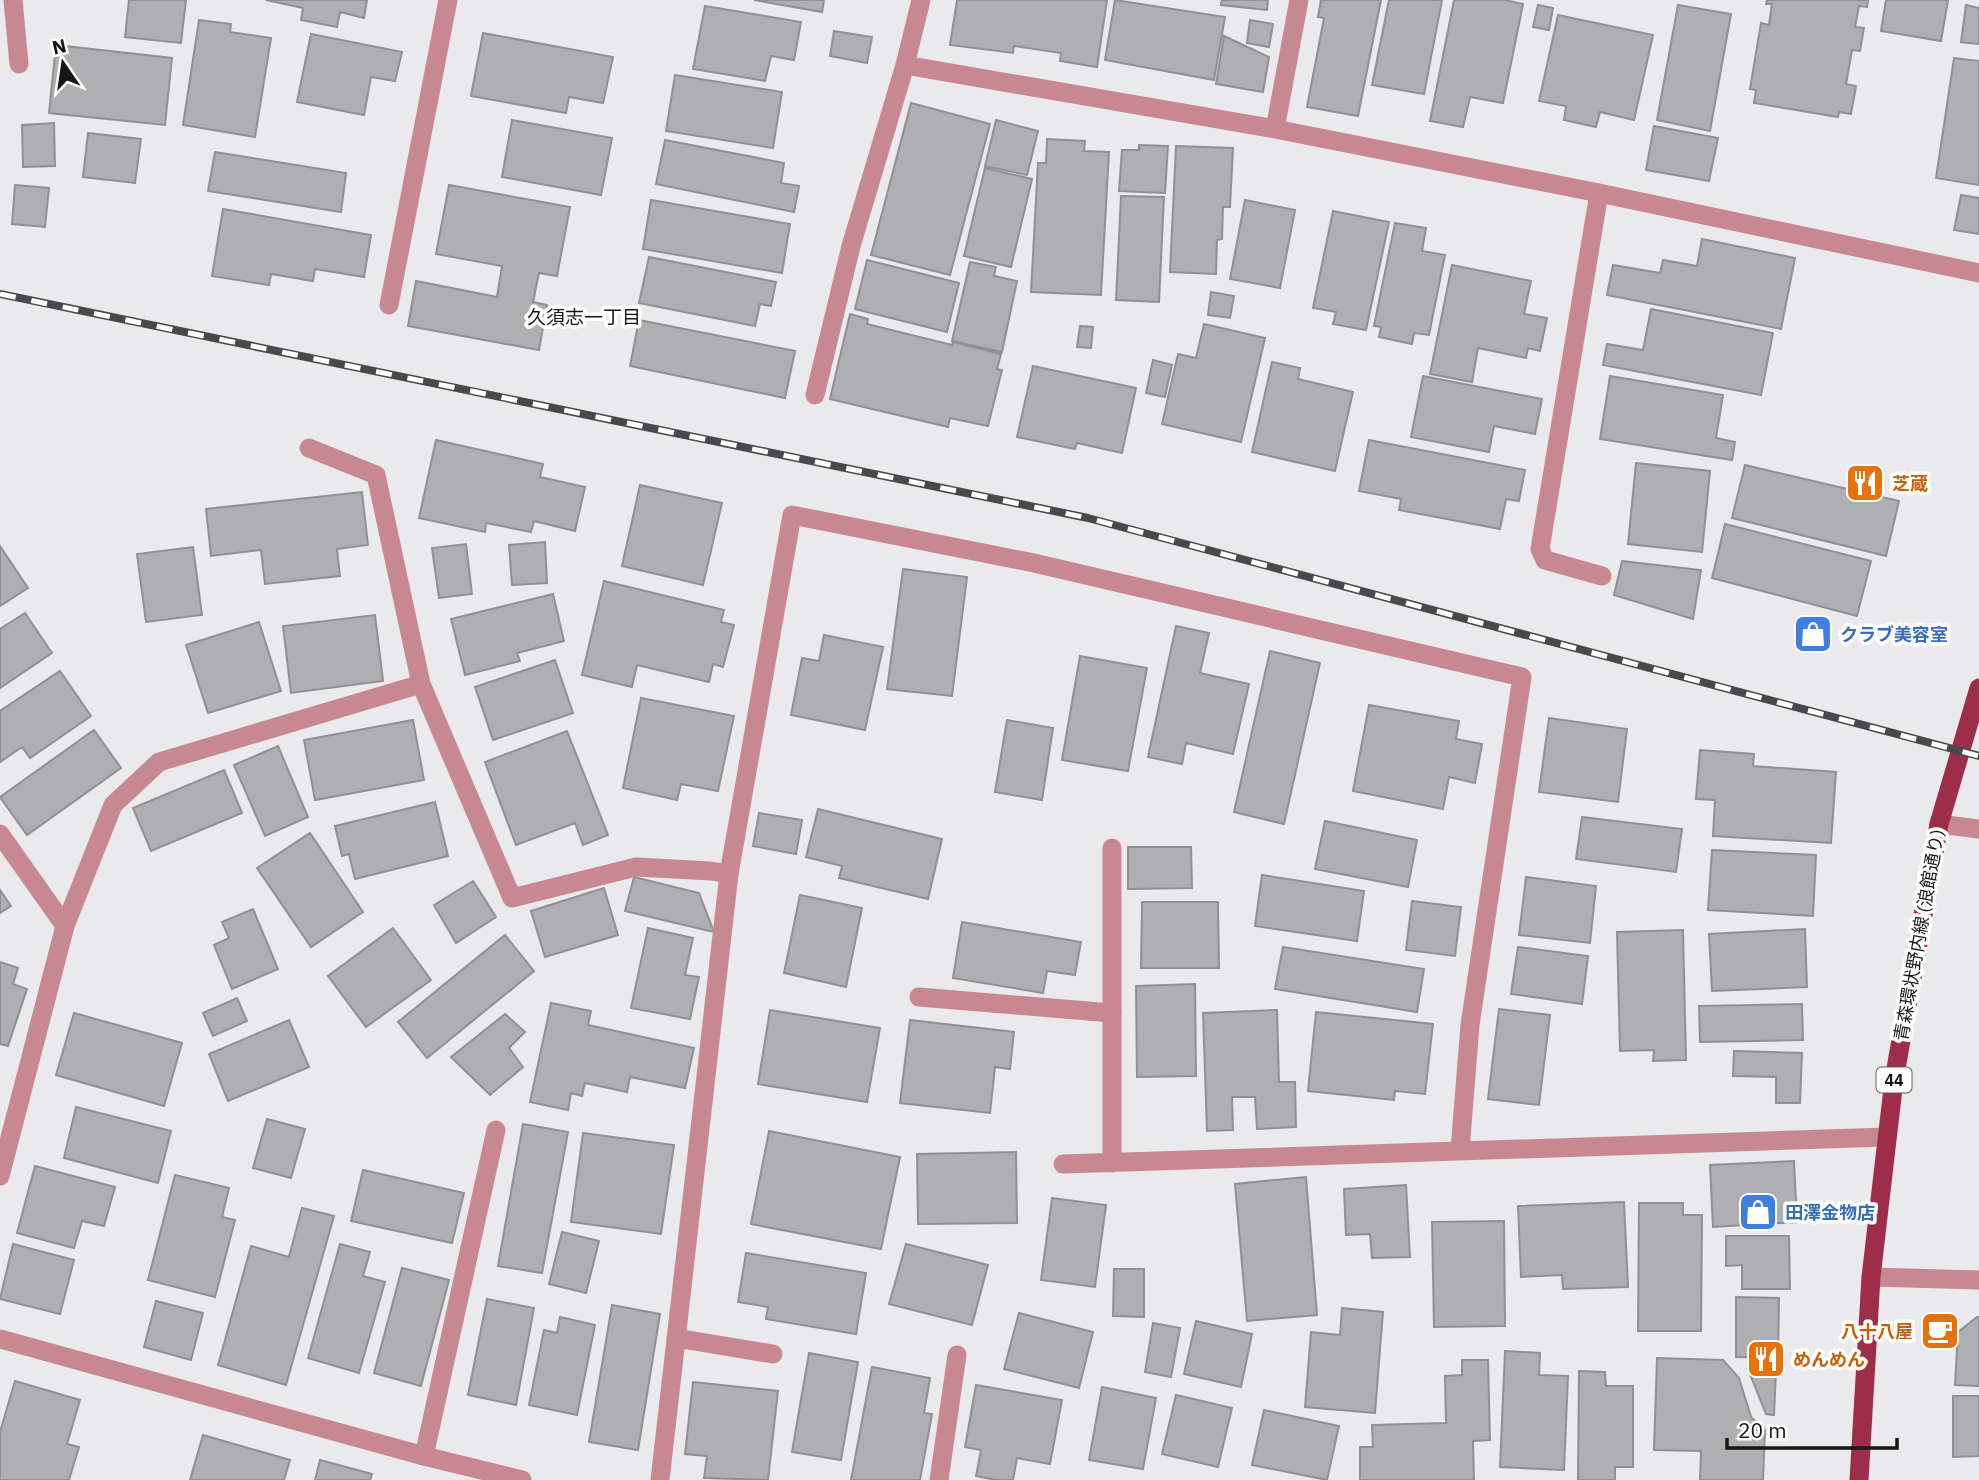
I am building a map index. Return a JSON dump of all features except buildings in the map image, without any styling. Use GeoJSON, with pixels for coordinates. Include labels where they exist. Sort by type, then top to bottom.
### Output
{"type":"FeatureCollection","features":[{"type":"Feature","properties":{"kind":"main road","name":"青森環状野内線 (浪館通り)"},"geometry":{"type":"LineString","coordinates":[[1859,1480],[1871,1277],[1894,1080],[1939,824],[1979,688]]}},
{"type":"Feature","properties":{"kind":"street"},"geometry":{"type":"LineString","coordinates":[[13,0],[19,64]]}},
{"type":"Feature","properties":{"kind":"street"},"geometry":{"type":"LineString","coordinates":[[389,305],[448,0]]}},
{"type":"Feature","properties":{"kind":"street"},"geometry":{"type":"LineString","coordinates":[[815,395],[851,246],[905,65],[921,0]]}},
{"type":"Feature","properties":{"kind":"street"},"geometry":{"type":"LineString","coordinates":[[1275,129],[1299,0]]}},
{"type":"Feature","properties":{"kind":"street"},"geometry":{"type":"LineString","coordinates":[[905,65],[1275,129],[1599,193],[1979,273]]}},
{"type":"Feature","properties":{"kind":"street"},"geometry":{"type":"LineString","coordinates":[[1599,193],[1540,549],[1545,560],[1602,576]]}},
{"type":"Feature","properties":{"kind":"street"},"geometry":{"type":"LineString","coordinates":[[309,448],[376,475],[421,684],[512,898],[636,867],[729,874]]}},
{"type":"Feature","properties":{"kind":"street"},"geometry":{"type":"LineString","coordinates":[[660,1480],[729,874],[792,515],[1034,563],[1522,677],[1470,1025],[1460,1150]]}},
{"type":"Feature","properties":{"kind":"street"},"geometry":{"type":"LineString","coordinates":[[0,1176],[65,926],[113,806],[159,762],[421,684]]}},
{"type":"Feature","properties":{"kind":"street"},"geometry":{"type":"LineString","coordinates":[[1939,824],[1979,829]]}},
{"type":"Feature","properties":{"kind":"street"},"geometry":{"type":"LineString","coordinates":[[0,834],[65,926]]}},
{"type":"Feature","properties":{"kind":"street"},"geometry":{"type":"LineString","coordinates":[[1112,848],[1112,1163]]}},
{"type":"Feature","properties":{"kind":"street"},"geometry":{"type":"LineString","coordinates":[[919,998],[1112,1013]]}},
{"type":"Feature","properties":{"kind":"street"},"geometry":{"type":"LineString","coordinates":[[424,1456],[496,1130]]}},
{"type":"Feature","properties":{"kind":"street"},"geometry":{"type":"LineString","coordinates":[[1063,1164],[1887,1137]]}},
{"type":"Feature","properties":{"kind":"street"},"geometry":{"type":"LineString","coordinates":[[1871,1277],[1979,1280]]}},
{"type":"Feature","properties":{"kind":"street"},"geometry":{"type":"LineString","coordinates":[[676,1338],[773,1354]]}},
{"type":"Feature","properties":{"kind":"street"},"geometry":{"type":"LineString","coordinates":[[0,1339],[424,1456],[522,1480]]}},
{"type":"Feature","properties":{"kind":"street"},"geometry":{"type":"LineString","coordinates":[[939,1480],[957,1355]]}},
{"type":"Feature","properties":{"kind":"railway"},"geometry":{"type":"LineString","coordinates":[[0,294],[1088,518],[1979,756]]}},
{"type":"Feature","properties":{"kind":"place","name":"芝蔵"},"geometry":{"type":"Point","coordinates":[1865,483]}},
{"type":"Feature","properties":{"kind":"place","name":"クラブ美容室"},"geometry":{"type":"Point","coordinates":[1813,634]}},
{"type":"Feature","properties":{"kind":"place","name":"田澤金物店"},"geometry":{"type":"Point","coordinates":[1758,1212]}},
{"type":"Feature","properties":{"kind":"place","name":"八十八屋"},"geometry":{"type":"Point","coordinates":[1940,1331]}},
{"type":"Feature","properties":{"kind":"place","name":"めんめん"},"geometry":{"type":"Point","coordinates":[1766,1359]}},
{"type":"Feature","properties":{"kind":"district","name":"久須志一丁目"},"geometry":{"type":"Point","coordinates":[584,317]}}]}
